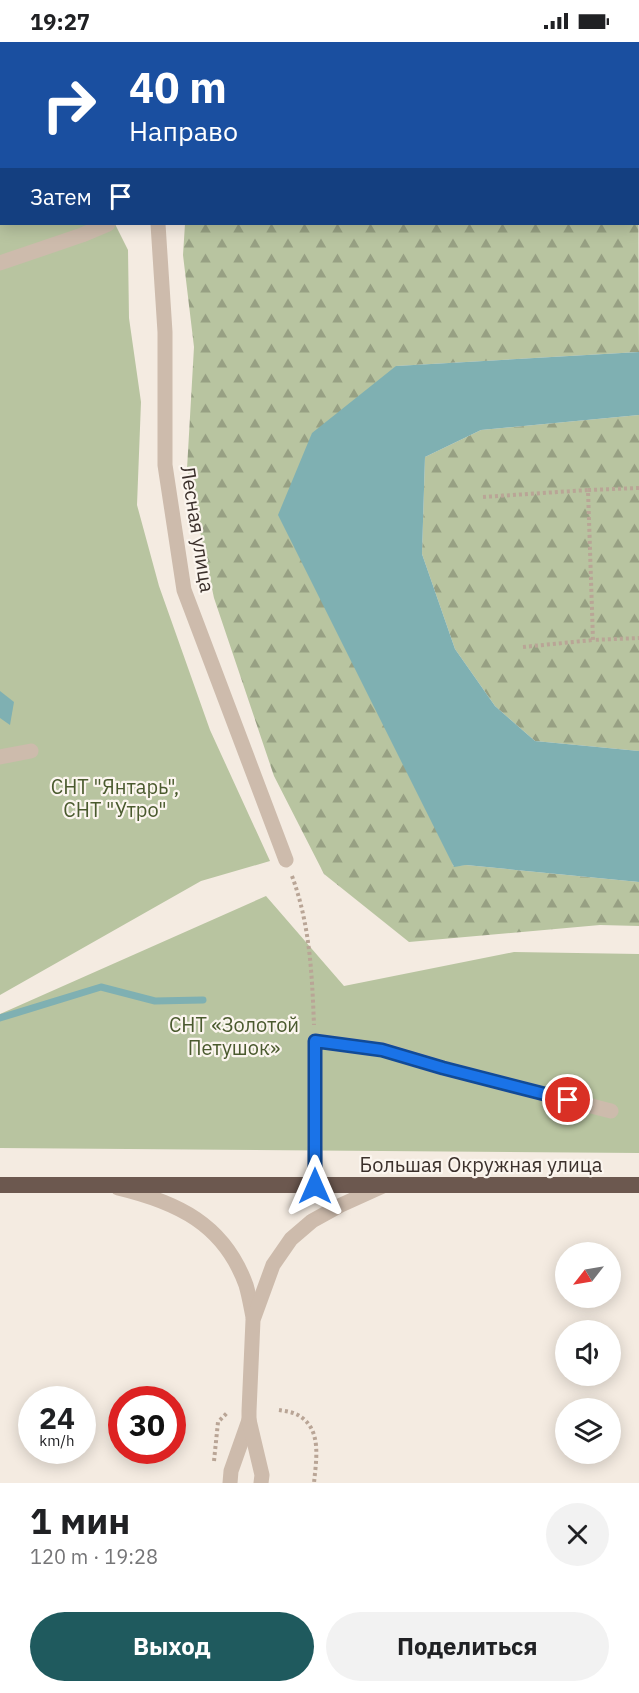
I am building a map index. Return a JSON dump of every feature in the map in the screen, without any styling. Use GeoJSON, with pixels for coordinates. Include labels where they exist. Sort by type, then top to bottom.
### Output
{"type":"FeatureCollection","features":[{"type":"Feature","properties":{"kind":"highway","name":"Большая Окружная улица"},"geometry":{"type":"LineString","coordinates":[[0,1185],[639,1185]]}},
{"type":"Feature","properties":{"kind":"street"},"geometry":{"type":"LineString","coordinates":[[0,263],[106,225]]}},
{"type":"Feature","properties":{"kind":"street","name":"Лесная улица"},"geometry":{"type":"LineString","coordinates":[[158,225],[165,332],[165,465],[184,590],[286,860]]}},
{"type":"Feature","properties":{"kind":"street"},"geometry":{"type":"LineString","coordinates":[[0,757],[31,751]]}},
{"type":"Feature","properties":{"kind":"street"},"geometry":{"type":"LineString","coordinates":[[315,1186],[315,1041],[382,1050],[611,1111]]}},
{"type":"Feature","properties":{"kind":"street"},"geometry":{"type":"LineString","coordinates":[[104,1185],[161,1200],[189,1214],[210,1229],[238,1268],[246,1285],[253,1320],[249,1420],[262,1475],[261,1483]]}},
{"type":"Feature","properties":{"kind":"street"},"geometry":{"type":"LineString","coordinates":[[253,1320],[273,1265],[291,1239],[302,1228],[324,1214],[386,1185]]}},
{"type":"Feature","properties":{"kind":"street"},"geometry":{"type":"LineString","coordinates":[[230,1483],[231,1472],[249,1420]]}},
{"type":"Feature","properties":{"kind":"path"},"geometry":{"type":"LineString","coordinates":[[483,497],[639,488]]}},
{"type":"Feature","properties":{"kind":"path"},"geometry":{"type":"LineString","coordinates":[[588,490],[593,640]]}},
{"type":"Feature","properties":{"kind":"path"},"geometry":{"type":"LineString","coordinates":[[523,646],[639,638]]}},
{"type":"Feature","properties":{"kind":"path"},"geometry":{"type":"LineString","coordinates":[[286,860],[299,897],[312,964],[315,1041]]}},
{"type":"Feature","properties":{"kind":"path"},"geometry":{"type":"LineString","coordinates":[[279,1410],[300,1415],[312,1427],[317,1450],[314,1483]]}},
{"type":"Feature","properties":{"kind":"path"},"geometry":{"type":"LineString","coordinates":[[214,1463],[218,1422],[228,1412]]}},
{"type":"Feature","properties":{"kind":"green space","name":"СНТ \"Янтарь\", СНТ \"Утро\""},"geometry":{"type":"Polygon","coordinates":[[[0,225],[116,225],[128,250],[129,318],[141,402],[137,505],[159,586],[210,730],[270,861],[201,881],[0,995],[0,225]]]}},
{"type":"Feature","properties":{"kind":"green space"},"geometry":{"type":"Polygon","coordinates":[[[185,225],[638,225],[639,352],[396,366],[453,866],[466,865],[639,882],[639,926],[600,925],[409,942],[324,874],[274,776],[214,598],[187,469],[194,347],[183,255],[185,225]]]}},
{"type":"Feature","properties":{"kind":"green space"},"geometry":{"type":"Polygon","coordinates":[[[639,415],[639,751],[535,741],[495,706],[455,649],[422,554],[425,457],[481,430],[639,415]]]}},
{"type":"Feature","properties":{"kind":"green space","name":"СНТ «Золотой Петушок»"},"geometry":{"type":"Polygon","coordinates":[[[266,896],[344,986],[514,952],[639,954],[639,1153],[0,1148],[0,1014],[266,896]]]}},
{"type":"Feature","properties":{"kind":"water"},"geometry":{"type":"Polygon","coordinates":[[[639,352],[639,415],[481,430],[425,457],[422,554],[455,649],[495,706],[535,741],[639,751],[639,882],[466,865],[454,867],[278,515],[312,433],[396,366],[639,352]]]}},
{"type":"Feature","properties":{"kind":"water"},"geometry":{"type":"Polygon","coordinates":[[[0,691],[14,702],[10,725],[0,718],[0,691]]]}},
{"type":"Feature","properties":{"kind":"waterway"},"geometry":{"type":"LineString","coordinates":[[0,1018],[101,987],[155,1001],[203,1000]]}},
{"type":"Feature","properties":{"kind":"route"},"geometry":{"type":"LineString","coordinates":[[315,1186],[315,1041],[382,1050],[568,1100]]}}]}
